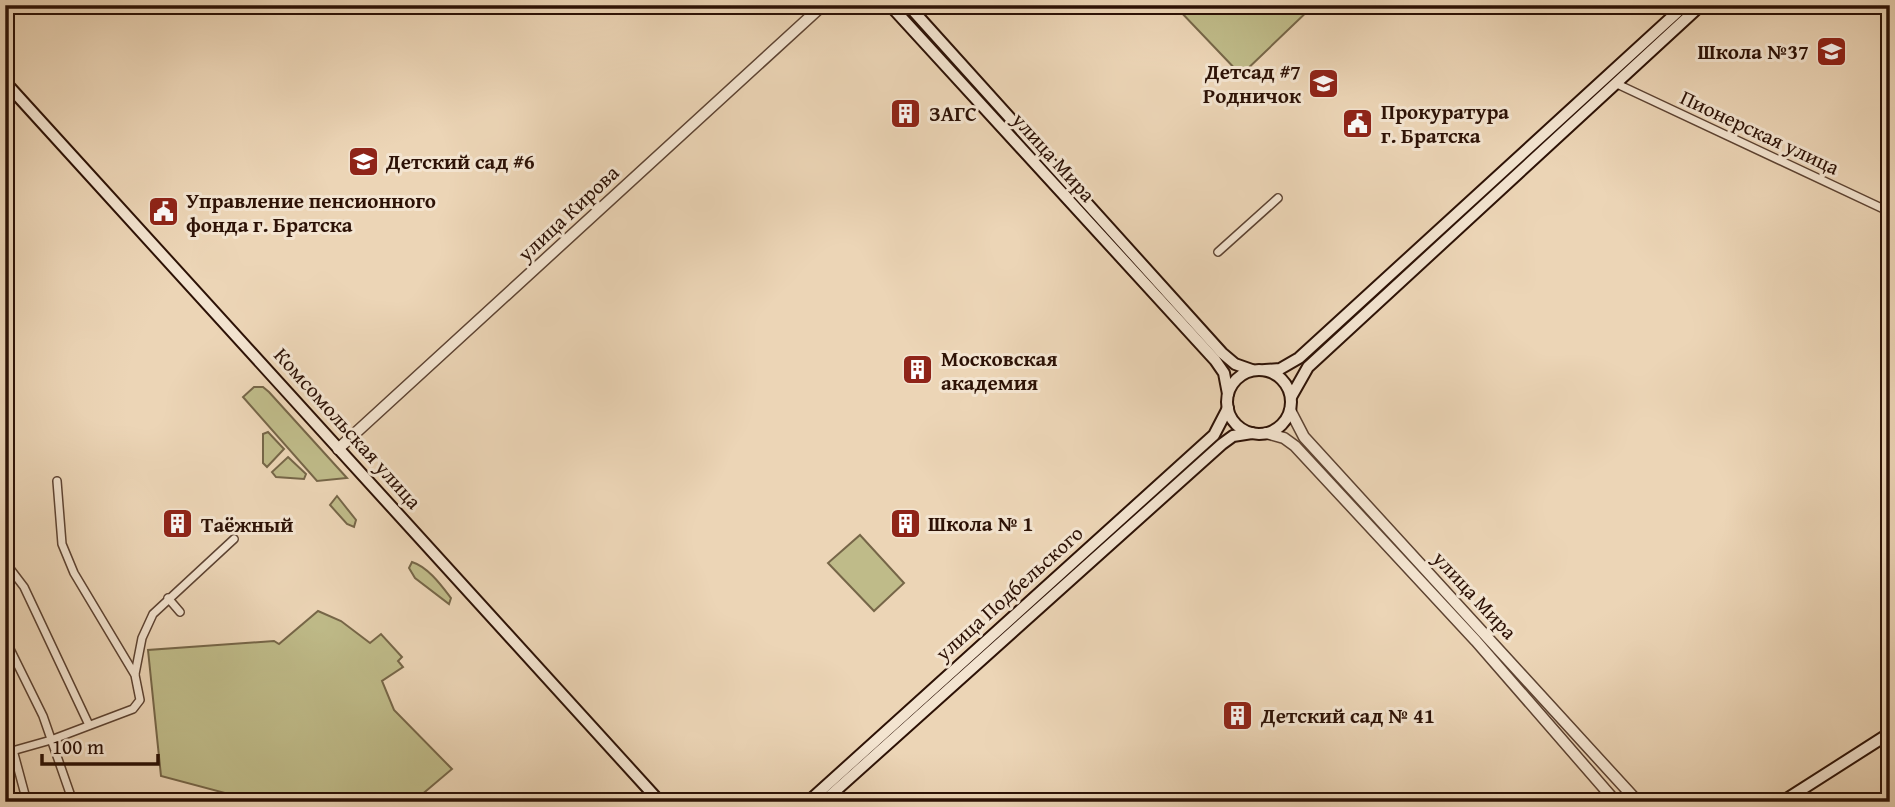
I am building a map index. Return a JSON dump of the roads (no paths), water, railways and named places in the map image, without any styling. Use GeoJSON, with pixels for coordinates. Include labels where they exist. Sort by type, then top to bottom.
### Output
{"type":"FeatureCollection","features":[{"type":"Feature","properties":{"kind":"main road","name":"улица Мира"},"geometry":{"type":"LineString","coordinates":[[890,5],[1194,331]]}},
{"type":"Feature","properties":{"kind":"main road","name":"улица Мира"},"geometry":{"type":"LineString","coordinates":[[908,5],[972,74],[1194,331]]}},
{"type":"Feature","properties":{"kind":"main road"},"geometry":{"type":"LineString","coordinates":[[1194,331],[1221,367],[1228,394],[1228,408],[1234,421],[1252,433],[1266,433],[1279,427],[1290,410],[1291,397],[1308,367],[1685,5]]}},
{"type":"Feature","properties":{"kind":"main road"},"geometry":{"type":"LineString","coordinates":[[1194,331],[1228,359],[1252,370],[1280,369],[1299,358],[1701,5]]}},
{"type":"Feature","properties":{"kind":"main road"},"geometry":{"type":"LineString","coordinates":[[961,84],[972,74]]}},
{"type":"Feature","properties":{"kind":"main road","name":"Комсомольская улица"},"geometry":{"type":"LineString","coordinates":[[5,82],[660,802]]}},
{"type":"Feature","properties":{"kind":"main road"},"geometry":{"type":"LineString","coordinates":[[1228,394],[1234,382],[1252,370]]}},
{"type":"Feature","properties":{"kind":"main road"},"geometry":{"type":"LineString","coordinates":[[1265,370],[1282,380],[1291,397]]}},
{"type":"Feature","properties":{"kind":"main road","name":"улица Подбельского"},"geometry":{"type":"LineString","coordinates":[[825,796],[1214,435],[1228,408]]}},
{"type":"Feature","properties":{"kind":"main road","name":"улица Подбельского"},"geometry":{"type":"LineString","coordinates":[[808,802],[825,796],[1222,444],[1233,436],[1252,433]]}},
{"type":"Feature","properties":{"kind":"main road"},"geometry":{"type":"LineString","coordinates":[[1782,802],[1890,733]]}},
{"type":"Feature","properties":{"kind":"street","name":"улица Кирова"},"geometry":{"type":"LineString","coordinates":[[338,449],[823,5]]}},
{"type":"Feature","properties":{"kind":"street","name":"Пионерская улица"},"geometry":{"type":"LineString","coordinates":[[1615,83],[1890,212]]}},
{"type":"Feature","properties":{"kind":"street"},"geometry":{"type":"LineString","coordinates":[[1218,252],[1278,198]]}},
{"type":"Feature","properties":{"kind":"street","name":"улица Мира"},"geometry":{"type":"LineString","coordinates":[[1290,410],[1304,437],[1638,802]]}},
{"type":"Feature","properties":{"kind":"street","name":"улица Мира"},"geometry":{"type":"LineString","coordinates":[[1266,433],[1284,438],[1294,446],[1476,641],[1616,802]]}},
{"type":"Feature","properties":{"kind":"street"},"geometry":{"type":"LineString","coordinates":[[27,802],[9,752],[51,740],[132,709],[140,700],[135,675],[74,573],[62,544],[57,481]]}},
{"type":"Feature","properties":{"kind":"street"},"geometry":{"type":"LineString","coordinates":[[135,675],[142,638],[153,614],[234,539]]}},
{"type":"Feature","properties":{"kind":"street"},"geometry":{"type":"LineString","coordinates":[[5,562],[24,587],[89,725]]}},
{"type":"Feature","properties":{"kind":"street"},"geometry":{"type":"LineString","coordinates":[[168,598],[180,612]]}},
{"type":"Feature","properties":{"kind":"street"},"geometry":{"type":"LineString","coordinates":[[5,639],[26,677],[72,802]]}},
{"type":"Feature","properties":{"kind":"place","name":"Школа №37"},"geometry":{"type":"Point","coordinates":[1832,51]}},
{"type":"Feature","properties":{"kind":"place","name":"Детсад #7 Родничок"},"geometry":{"type":"Point","coordinates":[1324,83]}},
{"type":"Feature","properties":{"kind":"place","name":"ЗАГС"},"geometry":{"type":"Point","coordinates":[906,113]}},
{"type":"Feature","properties":{"kind":"place","name":"Прокуратура г. Братска"},"geometry":{"type":"Point","coordinates":[1358,123]}},
{"type":"Feature","properties":{"kind":"place","name":"Детский сад #6"},"geometry":{"type":"Point","coordinates":[363,161]}},
{"type":"Feature","properties":{"kind":"place","name":"Управление пенсионного фонда г. Братска"},"geometry":{"type":"Point","coordinates":[163,212]}},
{"type":"Feature","properties":{"kind":"place","name":"Московская академия"},"geometry":{"type":"Point","coordinates":[918,370]}},
{"type":"Feature","properties":{"kind":"place","name":"Школа № 1"},"geometry":{"type":"Point","coordinates":[905,523]}},
{"type":"Feature","properties":{"kind":"place","name":"Таёжный"},"geometry":{"type":"Point","coordinates":[178,524]}},
{"type":"Feature","properties":{"kind":"place","name":"Детский сад № 41"},"geometry":{"type":"Point","coordinates":[1238,715]}}]}
